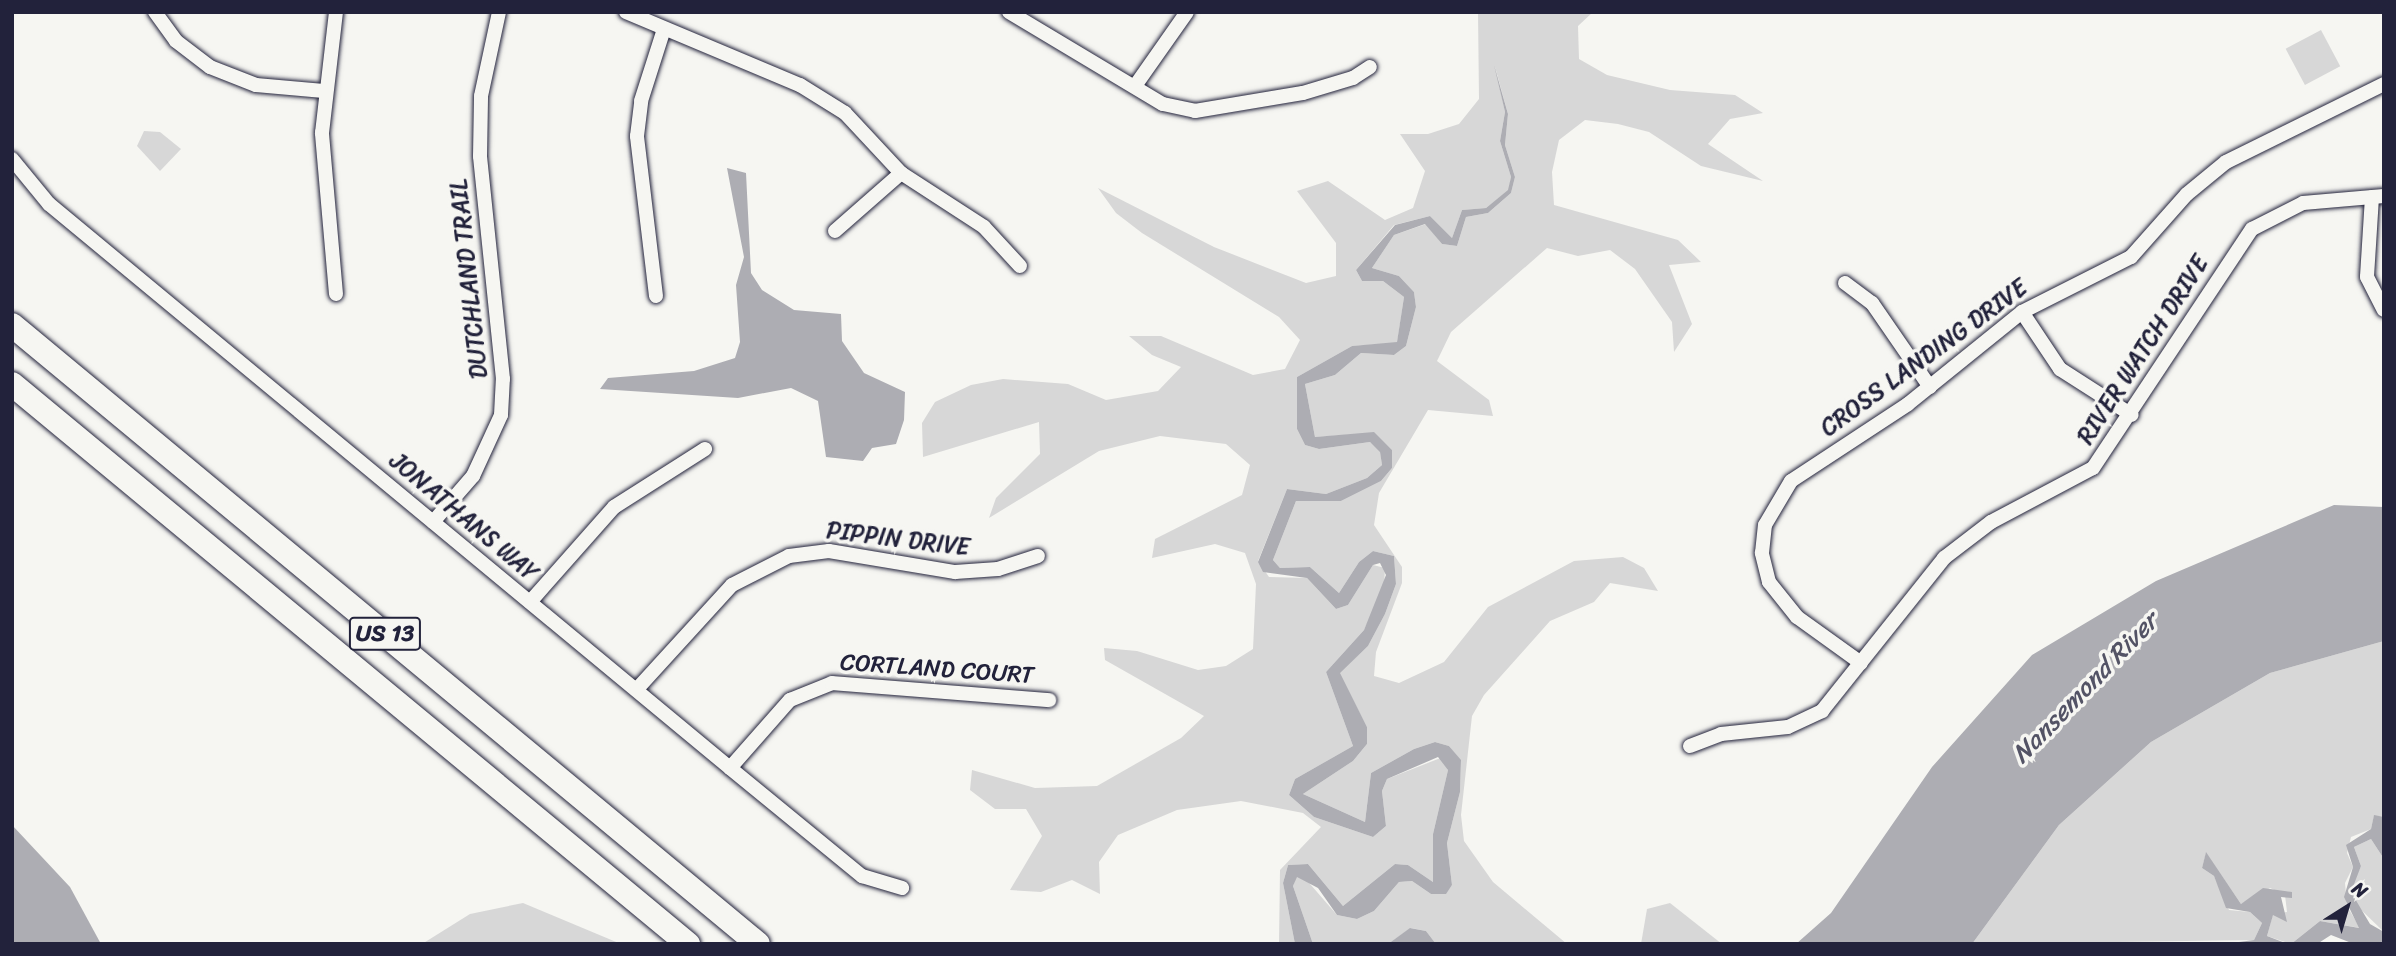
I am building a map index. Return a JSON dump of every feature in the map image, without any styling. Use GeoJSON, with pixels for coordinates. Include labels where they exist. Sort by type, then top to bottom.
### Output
{"type":"FeatureCollection","features":[{"type":"Feature","properties":{"kind":"highway","name":"US 13"},"geometry":{"type":"LineString","coordinates":[[12,325],[758,944]]}},
{"type":"Feature","properties":{"kind":"highway","name":"US 13"},"geometry":{"type":"LineString","coordinates":[[12,384],[688,944]]}},
{"type":"Feature","properties":{"kind":"street"},"geometry":{"type":"LineString","coordinates":[[155,12],[176,41],[210,68],[256,85],[324,91]]}},
{"type":"Feature","properties":{"kind":"street"},"geometry":{"type":"LineString","coordinates":[[336,12],[324,91],[324,179],[336,294]]}},
{"type":"Feature","properties":{"kind":"street","name":"DUTCHLAND TRAIL"},"geometry":{"type":"LineString","coordinates":[[433,522],[473,476],[501,415],[503,379],[480,156],[482,86],[499,12]]}},
{"type":"Feature","properties":{"kind":"street"},"geometry":{"type":"LineString","coordinates":[[626,12],[800,85],[845,113],[901,173],[984,227],[1020,265]]}},
{"type":"Feature","properties":{"kind":"street"},"geometry":{"type":"LineString","coordinates":[[1010,12],[1163,104],[1209,111],[1332,85],[1370,67]]}},
{"type":"Feature","properties":{"kind":"street"},"geometry":{"type":"LineString","coordinates":[[1135,86],[1187,12]]}},
{"type":"Feature","properties":{"kind":"street"},"geometry":{"type":"LineString","coordinates":[[656,296],[638,136],[640,101],[664,29]]}},
{"type":"Feature","properties":{"kind":"street","name":"CROSS LANDING DRIVE"},"geometry":{"type":"LineString","coordinates":[[1861,663],[1797,617],[1776,596],[1765,568],[1765,525],[1791,481],[1930,387],[2022,312],[2131,257],[2187,194],[2226,162],[2384,84]]}},
{"type":"Feature","properties":{"kind":"street","name":"JONATHANS WAY"},"geometry":{"type":"LineString","coordinates":[[12,159],[49,204],[730,768],[862,876],[902,888]]}},
{"type":"Feature","properties":{"kind":"street"},"geometry":{"type":"LineString","coordinates":[[835,231],[901,173]]}},
{"type":"Feature","properties":{"kind":"street"},"geometry":{"type":"LineString","coordinates":[[2378,196],[2367,277],[2384,310]]}},
{"type":"Feature","properties":{"kind":"street","name":"RIVER WATCH DRIVE"},"geometry":{"type":"LineString","coordinates":[[1690,746],[1721,734],[1772,731],[1811,719],[1861,663],[1944,558],[1990,522],[2083,476],[2132,415],[2252,229],[2303,203],[2378,196]]}},
{"type":"Feature","properties":{"kind":"street"},"geometry":{"type":"LineString","coordinates":[[1845,283],[1879,310],[1930,387]]}},
{"type":"Feature","properties":{"kind":"street"},"geometry":{"type":"LineString","coordinates":[[2022,312],[2067,375],[2132,415]]}},
{"type":"Feature","properties":{"kind":"street"},"geometry":{"type":"LineString","coordinates":[[530,602],[614,507],[705,449]]}},
{"type":"Feature","properties":{"kind":"street","name":"PIPPIN DRIVE"},"geometry":{"type":"LineString","coordinates":[[637,689],[732,585],[779,559],[829,551],[966,572],[1038,556]]}},
{"type":"Feature","properties":{"kind":"street","name":"CORTLAND COURT"},"geometry":{"type":"LineString","coordinates":[[730,768],[789,700],[817,686],[847,682],[1049,700]]}},
{"type":"Feature","properties":{"kind":"shaded area"},"geometry":{"type":"Polygon","coordinates":[[[1478,12],[1593,12],[1578,26],[1579,59],[1607,75],[1670,90],[1735,95],[1763,113],[1730,119],[1708,144],[1763,181],[1701,166],[1649,132],[1618,124],[1585,120],[1559,140],[1552,172],[1554,205],[1678,240],[1701,262],[1669,265],[1692,324],[1674,352],[1672,322],[1635,269],[1610,250],[1578,256],[1547,248],[1451,332],[1437,361],[1489,400],[1493,416],[1428,410],[1379,493],[1374,525],[1402,567],[1402,583],[1376,652],[1374,676],[1399,683],[1444,662],[1488,607],[1574,561],[1623,557],[1644,568],[1658,591],[1610,583],[1594,602],[1550,621],[1484,695],[1472,716],[1461,815],[1464,841],[1493,882],[1567,944],[1436,944],[1426,931],[1411,928],[1388,944],[1313,944],[1293,886],[1296,877],[1304,877],[1337,915],[1357,919],[1374,911],[1399,882],[1412,881],[1431,894],[1446,893],[1452,885],[1447,843],[1460,792],[1461,761],[1449,746],[1435,742],[1414,749],[1371,773],[1365,822],[1303,794],[1353,761],[1367,744],[1367,727],[1339,673],[1368,646],[1385,614],[1396,584],[1394,556],[1373,551],[1359,562],[1339,593],[1310,567],[1280,568],[1273,560],[1296,501],[1341,501],[1381,481],[1392,468],[1392,450],[1374,433],[1315,437],[1305,384],[1335,375],[1361,353],[1394,355],[1406,346],[1416,307],[1414,292],[1399,276],[1372,268],[1394,235],[1426,224],[1442,244],[1457,246],[1466,217],[1488,213],[1511,193],[1515,177],[1505,145],[1508,114],[1495,67],[1505,112],[1500,141],[1511,177],[1509,190],[1486,208],[1462,210],[1452,238],[1430,216],[1394,225],[1356,270],[1362,281],[1383,281],[1404,297],[1397,343],[1352,346],[1297,377],[1297,429],[1305,445],[1319,449],[1370,442],[1380,451],[1382,465],[1367,478],[1326,494],[1287,489],[1258,561],[1269,577],[1307,578],[1336,609],[1348,605],[1373,565],[1385,568],[1384,587],[1364,630],[1326,672],[1353,746],[1295,779],[1289,795],[1314,817],[1373,837],[1386,826],[1382,791],[1387,779],[1443,757],[1448,770],[1433,834],[1433,882],[1408,865],[1395,864],[1343,906],[1308,864],[1288,865],[1283,883],[1295,944],[1279,944],[1280,870],[1321,827],[1303,813],[1241,801],[1177,810],[1118,835],[1099,862],[1100,894],[1072,880],[1041,892],[1010,890],[1042,836],[1026,809],[995,809],[970,790],[972,770],[1035,788],[1097,786],[1181,738],[1204,716],[1105,660],[1104,648],[1137,651],[1198,670],[1226,666],[1253,649],[1256,584],[1245,553],[1215,544],[1152,558],[1155,539],[1242,495],[1250,465],[1226,444],[1160,436],[1099,451],[989,518],[996,498],[1040,454],[1039,422],[923,457],[922,423],[935,402],[971,385],[1003,379],[1068,384],[1106,400],[1158,391],[1181,367],[1152,355],[1129,336],[1161,336],[1253,375],[1285,369],[1300,340],[1279,317],[1142,233],[1116,213],[1098,188],[1214,247],[1306,283],[1336,276],[1336,243],[1297,191],[1328,181],[1385,220],[1413,208],[1425,171],[1400,134],[1428,134],[1459,124],[1479,99],[1478,12]]]}},
{"type":"Feature","properties":{"kind":"shaded area"},"geometry":{"type":"Polygon","coordinates":[[[2321,30],[2340,66],[2305,85],[2286,49],[2321,30]]]}},
{"type":"Feature","properties":{"kind":"shaded area"},"geometry":{"type":"Polygon","coordinates":[[[144,131],[160,132],[181,149],[160,171],[137,146],[144,131]]]}},
{"type":"Feature","properties":{"kind":"shaded area"},"geometry":{"type":"Polygon","coordinates":[[[2384,641],[2384,817],[2374,816],[2371,829],[2351,837],[2347,853],[2353,867],[2345,883],[2347,906],[2360,928],[2320,921],[2291,944],[2267,936],[2273,914],[2287,912],[2285,895],[2270,888],[2241,904],[2206,853],[2202,868],[2214,876],[2229,910],[2250,912],[2262,923],[2254,940],[1972,944],[2059,825],[2151,742],[2270,673],[2384,641]]]}},
{"type":"Feature","properties":{"kind":"shaded area"},"geometry":{"type":"Polygon","coordinates":[[[2371,839],[2384,859],[2384,932],[2352,901],[2351,886],[2361,866],[2354,847],[2371,839]]]}},
{"type":"Feature","properties":{"kind":"shaded area"},"geometry":{"type":"Polygon","coordinates":[[[523,903],[621,944],[422,944],[470,914],[523,903]]]}},
{"type":"Feature","properties":{"kind":"shaded area"},"geometry":{"type":"Polygon","coordinates":[[[1670,903],[1722,944],[1641,944],[1647,909],[1670,903]]]}},
{"type":"Feature","properties":{"kind":"water"},"geometry":{"type":"Polygon","coordinates":[[[1494,65],[1508,114],[1505,145],[1515,177],[1511,193],[1488,213],[1466,217],[1457,246],[1442,244],[1425,224],[1394,235],[1372,268],[1399,276],[1414,292],[1416,307],[1406,346],[1394,355],[1361,353],[1335,375],[1305,384],[1315,437],[1374,432],[1392,450],[1392,468],[1381,481],[1341,501],[1296,501],[1273,560],[1280,568],[1310,567],[1339,593],[1359,562],[1373,551],[1394,556],[1396,584],[1385,614],[1368,646],[1340,673],[1367,727],[1367,744],[1353,761],[1303,794],[1365,822],[1371,773],[1414,749],[1435,742],[1449,746],[1461,760],[1460,792],[1447,843],[1452,885],[1446,894],[1431,894],[1412,881],[1399,882],[1374,911],[1357,919],[1337,915],[1318,888],[1297,877],[1293,886],[1313,944],[1295,944],[1283,883],[1288,865],[1308,864],[1343,906],[1395,864],[1408,865],[1433,882],[1433,834],[1448,770],[1438,757],[1387,779],[1382,791],[1386,826],[1373,837],[1314,817],[1289,795],[1295,779],[1353,746],[1326,672],[1364,630],[1386,575],[1380,563],[1373,565],[1348,605],[1336,609],[1307,578],[1263,572],[1258,562],[1287,489],[1326,494],[1367,478],[1382,465],[1380,452],[1370,442],[1319,449],[1305,445],[1297,429],[1297,377],[1352,346],[1397,342],[1404,297],[1383,281],[1362,281],[1356,270],[1395,225],[1430,216],[1452,238],[1462,210],[1486,208],[1508,190],[1511,177],[1500,141],[1505,112],[1494,65]]]}},
{"type":"Feature","properties":{"kind":"water"},"geometry":{"type":"Polygon","coordinates":[[[727,168],[746,173],[751,273],[762,290],[794,310],[841,314],[842,341],[864,373],[905,392],[904,420],[896,444],[872,448],[863,461],[826,457],[818,401],[791,388],[738,398],[600,389],[608,378],[694,371],[735,358],[740,342],[736,285],[744,257],[727,168]]]}},
{"type":"Feature","properties":{"kind":"water","name":"Nansemond River"},"geometry":{"type":"Polygon","coordinates":[[[2334,505],[2384,507],[2384,641],[2270,673],[2151,742],[2059,825],[1972,944],[1796,944],[1831,913],[1932,767],[2032,655],[2156,581],[2334,505]]]}},
{"type":"Feature","properties":{"kind":"water"},"geometry":{"type":"Polygon","coordinates":[[[2374,815],[2384,817],[2384,859],[2371,839],[2354,847],[2361,866],[2351,892],[2370,924],[2384,932],[2384,944],[2354,944],[2331,935],[2317,944],[2291,944],[2320,921],[2359,928],[2344,897],[2353,867],[2346,845],[2371,829],[2374,815]]]}},
{"type":"Feature","properties":{"kind":"water"},"geometry":{"type":"Polygon","coordinates":[[[12,825],[70,887],[101,944],[12,944],[12,825]]]}},
{"type":"Feature","properties":{"kind":"water"},"geometry":{"type":"Polygon","coordinates":[[[2206,852],[2241,904],[2263,888],[2292,892],[2292,898],[2281,897],[2287,922],[2273,915],[2267,936],[2288,944],[2224,944],[2254,940],[2262,923],[2250,912],[2226,908],[2214,876],[2202,868],[2206,852]]]}},
{"type":"Feature","properties":{"kind":"water"},"geometry":{"type":"Polygon","coordinates":[[[1410,928],[1426,931],[1436,944],[1388,944],[1410,928]]]}}]}
